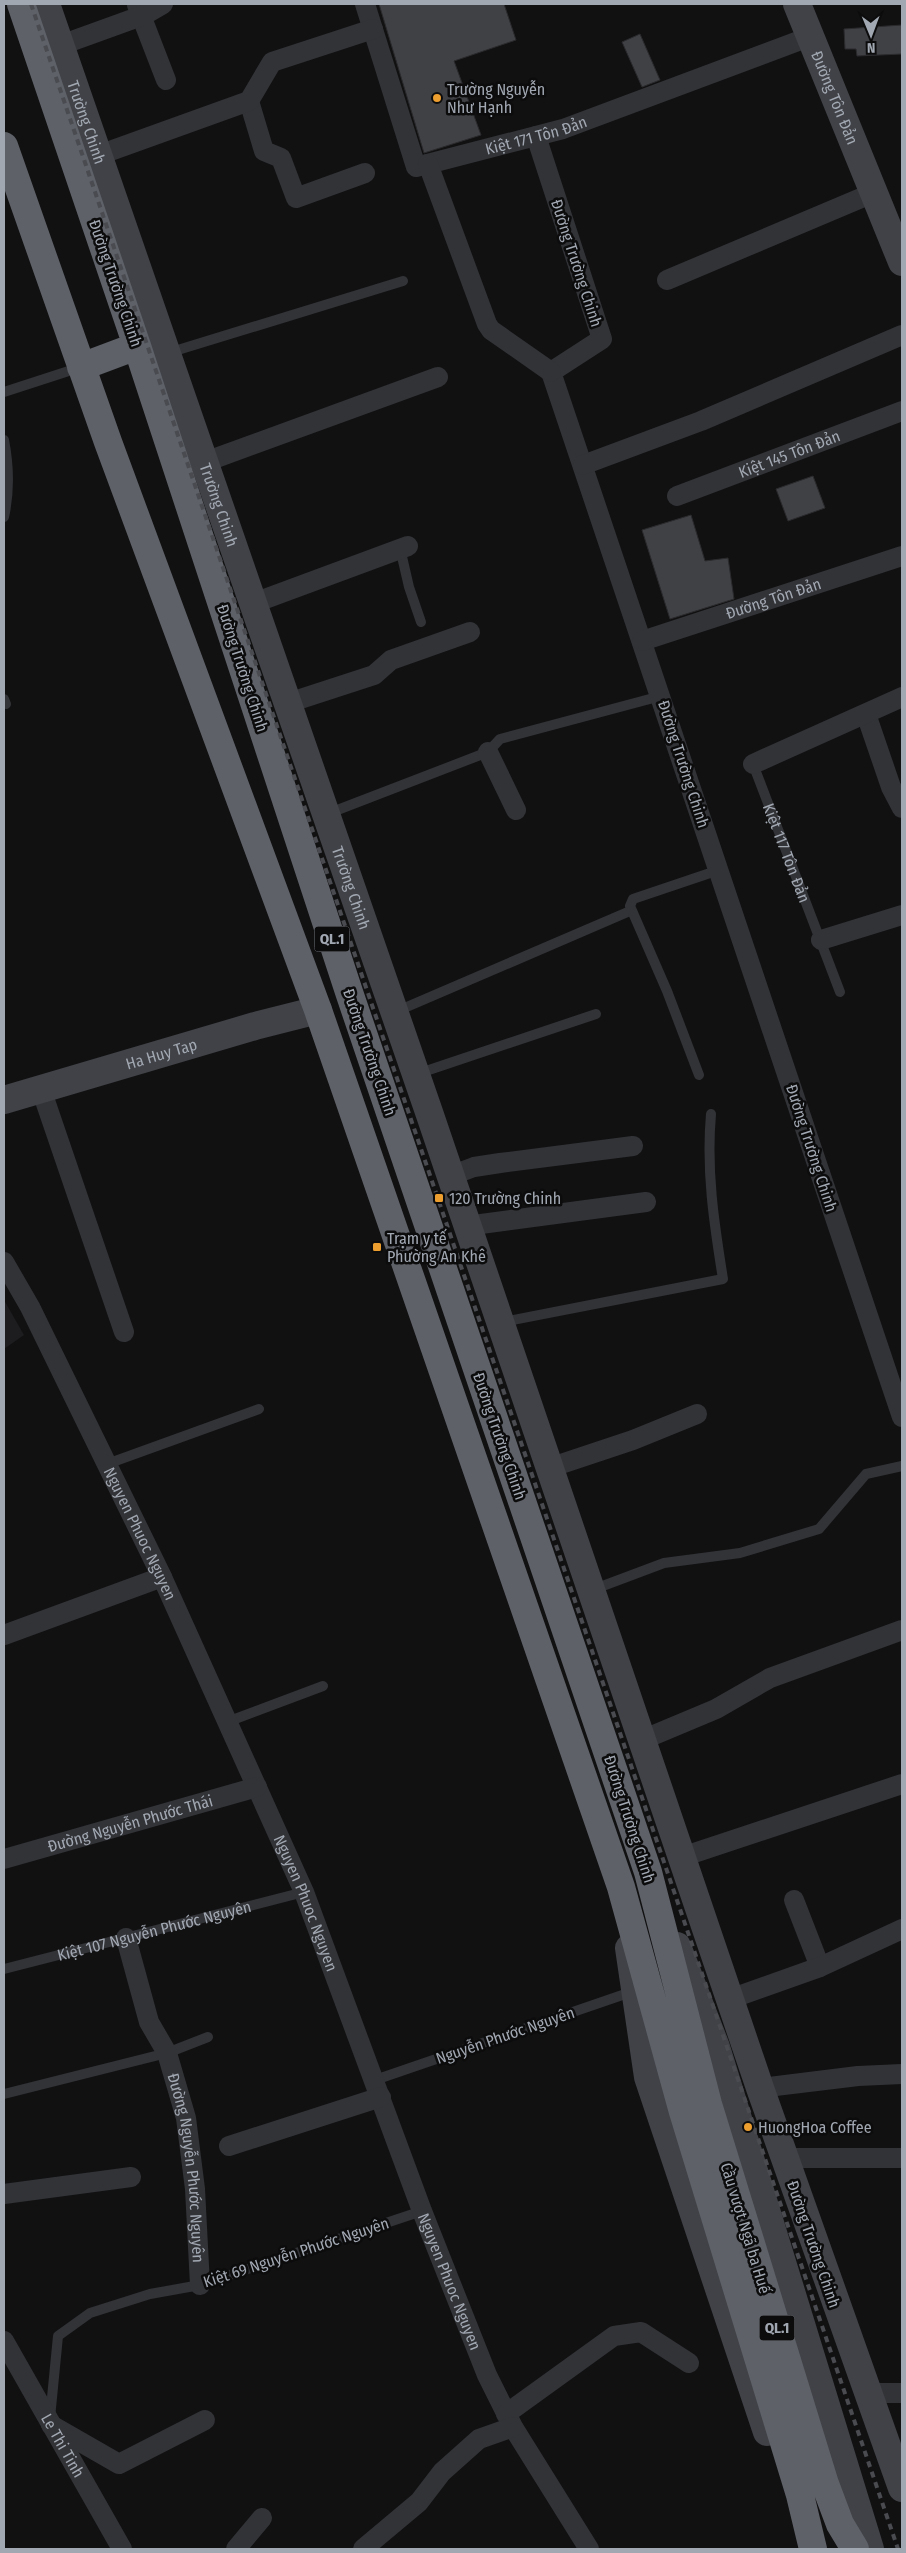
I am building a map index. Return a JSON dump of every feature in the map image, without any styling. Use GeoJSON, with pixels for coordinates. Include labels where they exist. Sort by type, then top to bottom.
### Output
{"type":"FeatureCollection","features":[{"type":"Feature","properties":{"kind":"highway","name":"Đường Trường Chinh"},"geometry":{"type":"LineString","coordinates":[[21,4],[137,346],[350,996],[648,1872],[696,2108]]}},
{"type":"Feature","properties":{"kind":"highway","name":"Đường Trường Chinh"},"geometry":{"type":"LineString","coordinates":[[4,146],[81,367],[318,1010],[696,2108]]}},
{"type":"Feature","properties":{"kind":"highway"},"geometry":{"type":"LineString","coordinates":[[81,367],[137,346]]}},
{"type":"Feature","properties":{"kind":"highway","name":"Cầu vượt Ngã ba Huế"},"geometry":{"type":"LineString","coordinates":[[696,2108],[840,2524],[866,2549]]}},
{"type":"Feature","properties":{"kind":"highway","name":"Cầu vượt Ngã ba Huế"},"geometry":{"type":"LineString","coordinates":[[696,2108],[813,2549]]}},
{"type":"Feature","properties":{"kind":"street","name":"Trường Chinh"},"geometry":{"type":"LineString","coordinates":[[46,4],[168,353],[393,1010]]}},
{"type":"Feature","properties":{"kind":"street"},"geometry":{"type":"LineString","coordinates":[[61,45],[139,10],[163,4]]}},
{"type":"Feature","properties":{"kind":"street","name":"Đường Tôn Đản"},"geometry":{"type":"LineString","coordinates":[[797,4],[902,262]]}},
{"type":"Feature","properties":{"kind":"street"},"geometry":{"type":"LineString","coordinates":[[366,6],[416,167],[428,164],[487,324],[491,330],[551,372]]}},
{"type":"Feature","properties":{"kind":"street"},"geometry":{"type":"LineString","coordinates":[[139,10],[166,80]]}},
{"type":"Feature","properties":{"kind":"street"},"geometry":{"type":"LineString","coordinates":[[99,155],[249,101],[272,62],[373,29]]}},
{"type":"Feature","properties":{"kind":"street","name":"Kiệt 171 Tôn Đản"},"geometry":{"type":"LineString","coordinates":[[428,164],[563,129],[809,37]]}},
{"type":"Feature","properties":{"kind":"street"},"geometry":{"type":"LineString","coordinates":[[249,101],[264,151],[281,158],[296,198],[365,173]]}},
{"type":"Feature","properties":{"kind":"street","name":"Đường Trường Chinh"},"geometry":{"type":"LineString","coordinates":[[536,136],[602,339],[551,372],[902,1417]]}},
{"type":"Feature","properties":{"kind":"street"},"geometry":{"type":"LineString","coordinates":[[667,280],[873,192]]}},
{"type":"Feature","properties":{"kind":"street"},"geometry":{"type":"LineString","coordinates":[[583,465],[701,422],[902,335]]}},
{"type":"Feature","properties":{"kind":"street"},"geometry":{"type":"LineString","coordinates":[[205,462],[438,377]]}},
{"type":"Feature","properties":{"kind":"street","name":"Kiệt 145 Tôn Đản"},"geometry":{"type":"LineString","coordinates":[[677,496],[902,411]]}},
{"type":"Feature","properties":{"kind":"street"},"geometry":{"type":"LineString","coordinates":[[254,603],[404,547]]}},
{"type":"Feature","properties":{"kind":"street","name":"Đường Tôn Đản"},"geometry":{"type":"LineString","coordinates":[[642,641],[902,556]]}},
{"type":"Feature","properties":{"kind":"street"},"geometry":{"type":"LineString","coordinates":[[288,703],[374,675],[391,660],[470,632]]}},
{"type":"Feature","properties":{"kind":"street"},"geometry":{"type":"LineString","coordinates":[[753,764],[902,697]]}},
{"type":"Feature","properties":{"kind":"street"},"geometry":{"type":"LineString","coordinates":[[866,714],[891,787],[902,808]]}},
{"type":"Feature","properties":{"kind":"street"},"geometry":{"type":"LineString","coordinates":[[488,752],[516,810]]}},
{"type":"Feature","properties":{"kind":"street"},"geometry":{"type":"LineString","coordinates":[[821,940],[902,915]]}},
{"type":"Feature","properties":{"kind":"street","name":"Ha Huy Tap"},"geometry":{"type":"LineString","coordinates":[[4,1100],[255,1026],[318,1010]]}},
{"type":"Feature","properties":{"kind":"street","name":"Đường Trường Chinh"},"geometry":{"type":"LineString","coordinates":[[393,1010],[784,2158],[902,2488]]}},
{"type":"Feature","properties":{"kind":"street"},"geometry":{"type":"LineString","coordinates":[[40,1089],[124,1332]]}},
{"type":"Feature","properties":{"kind":"street"},"geometry":{"type":"LineString","coordinates":[[450,1176],[474,1167],[633,1146]]}},
{"type":"Feature","properties":{"kind":"street"},"geometry":{"type":"LineString","coordinates":[[466,1226],[646,1202]]}},
{"type":"Feature","properties":{"kind":"street","name":"Nguyen Phuoc Nguyen"},"geometry":{"type":"LineString","coordinates":[[4,1262],[30,1306],[162,1577],[304,1892],[422,2211],[487,2374],[509,2420],[588,2549]]}},
{"type":"Feature","properties":{"kind":"street"},"geometry":{"type":"LineString","coordinates":[[549,1468],[633,1440],[697,1414]]}},
{"type":"Feature","properties":{"kind":"street"},"geometry":{"type":"LineString","coordinates":[[4,1635],[162,1577]]}},
{"type":"Feature","properties":{"kind":"street"},"geometry":{"type":"LineString","coordinates":[[642,1740],[716,1709],[770,1678],[902,1630]]}},
{"type":"Feature","properties":{"kind":"street"},"geometry":{"type":"LineString","coordinates":[[682,1857],[902,1784]]}},
{"type":"Feature","properties":{"kind":"street","name":"Đường Nguyễn Phước Thái"},"geometry":{"type":"LineString","coordinates":[[4,1859],[257,1787]]}},
{"type":"Feature","properties":{"kind":"street"},"geometry":{"type":"LineString","coordinates":[[648,1872],[716,2047],[866,2549]]}},
{"type":"Feature","properties":{"kind":"street"},"geometry":{"type":"LineString","coordinates":[[621,1887],[634,1991],[648,2077],[806,2549]]}},
{"type":"Feature","properties":{"kind":"street"},"geometry":{"type":"LineString","coordinates":[[794,1900],[820,1967]]}},
{"type":"Feature","properties":{"kind":"street"},"geometry":{"type":"LineString","coordinates":[[730,1999],[820,1967],[902,1929]]}},
{"type":"Feature","properties":{"kind":"street","name":"Đường Nguyễn Phước Nguyên"},"geometry":{"type":"LineString","coordinates":[[126,1938],[150,2022],[167,2053],[186,2118],[195,2189],[200,2285]]}},
{"type":"Feature","properties":{"kind":"street"},"geometry":{"type":"LineString","coordinates":[[760,2088],[858,2076],[902,2074]]}},
{"type":"Feature","properties":{"kind":"street"},"geometry":{"type":"LineString","coordinates":[[229,2146],[378,2088]]}},
{"type":"Feature","properties":{"kind":"street"},"geometry":{"type":"LineString","coordinates":[[784,2158],[902,2158]]}},
{"type":"Feature","properties":{"kind":"street"},"geometry":{"type":"LineString","coordinates":[[4,2194],[131,2177]]}},
{"type":"Feature","properties":{"kind":"street"},"geometry":{"type":"LineString","coordinates":[[363,2549],[419,2502],[442,2472],[479,2439],[509,2420],[614,2336],[641,2332],[689,2363]]}},
{"type":"Feature","properties":{"kind":"street","name":"Le Thi Tinh"},"geometry":{"type":"LineString","coordinates":[[4,2341],[122,2549]]}},
{"type":"Feature","properties":{"kind":"street"},"geometry":{"type":"LineString","coordinates":[[867,2393],[902,2393]]}},
{"type":"Feature","properties":{"kind":"street"},"geometry":{"type":"LineString","coordinates":[[50,2424],[119,2464],[205,2420]]}},
{"type":"Feature","properties":{"kind":"street"},"geometry":{"type":"LineString","coordinates":[[236,2549],[262,2518]]}},
{"type":"Feature","properties":{"kind":"lane"},"geometry":{"type":"LineString","coordinates":[[168,353],[403,281]]}},
{"type":"Feature","properties":{"kind":"lane"},"geometry":{"type":"LineString","coordinates":[[4,392],[81,367]]}},
{"type":"Feature","properties":{"kind":"lane"},"geometry":{"type":"LineString","coordinates":[[4,440],[8,464],[9,490],[4,516]]}},
{"type":"Feature","properties":{"kind":"lane"},"geometry":{"type":"LineString","coordinates":[[404,547],[409,587],[421,622]]}},
{"type":"Feature","properties":{"kind":"lane"},"geometry":{"type":"LineString","coordinates":[[326,814],[488,752],[500,739],[661,696]]}},
{"type":"Feature","properties":{"kind":"lane","name":"Kiệt 117 Tôn Đản"},"geometry":{"type":"LineString","coordinates":[[753,764],[840,992]]}},
{"type":"Feature","properties":{"kind":"lane"},"geometry":{"type":"LineString","coordinates":[[700,1074],[667,991],[630,911],[633,899],[719,870]]}},
{"type":"Feature","properties":{"kind":"lane"},"geometry":{"type":"LineString","coordinates":[[393,1010],[630,911]]}},
{"type":"Feature","properties":{"kind":"lane"},"geometry":{"type":"LineString","coordinates":[[416,1074],[596,1014]]}},
{"type":"Feature","properties":{"kind":"lane"},"geometry":{"type":"LineString","coordinates":[[499,1323],[722,1279],[710,1201],[708,1146],[711,1114]]}},
{"type":"Feature","properties":{"kind":"lane"},"geometry":{"type":"LineString","coordinates":[[107,1464],[259,1409]]}},
{"type":"Feature","properties":{"kind":"lane"},"geometry":{"type":"LineString","coordinates":[[591,1590],[664,1564],[740,1553],[818,1529],[866,1474],[902,1466]]}},
{"type":"Feature","properties":{"kind":"lane"},"geometry":{"type":"LineString","coordinates":[[227,1722],[323,1686]]}},
{"type":"Feature","properties":{"kind":"lane","name":"Kiệt 107 Nguyễn Phước Nguyên"},"geometry":{"type":"LineString","coordinates":[[4,1969],[304,1892]]}},
{"type":"Feature","properties":{"kind":"lane","name":"Nguyễn Phước Nguyên"},"geometry":{"type":"LineString","coordinates":[[378,2088],[634,1991]]}},
{"type":"Feature","properties":{"kind":"lane","name":"Đường Nguyễn Phước Nguyên"},"geometry":{"type":"LineString","coordinates":[[4,2094],[167,2053],[208,2037]]}},
{"type":"Feature","properties":{"kind":"lane","name":"Kiệt 69 Nguyễn Phước Nguyên"},"geometry":{"type":"LineString","coordinates":[[50,2424],[58,2336],[90,2313],[150,2294],[200,2285],[422,2211]]}},
{"type":"Feature","properties":{"kind":"shaded area"},"geometry":{"type":"Polygon","coordinates":[[[4,1300],[24,1335],[4,1349],[4,1300]]]}},
{"type":"Feature","properties":{"kind":"building","name":"Trường Nguyễn Như Hạnh"},"geometry":{"type":"Polygon","coordinates":[[[379,4],[504,4],[516,40],[454,61],[481,135],[424,153],[379,4]]]}},
{"type":"Feature","properties":{"kind":"building"},"geometry":{"type":"Polygon","coordinates":[[[902,25],[902,54],[857,56],[856,49],[845,49],[844,29],[902,25]]]}},
{"type":"Feature","properties":{"kind":"building"},"geometry":{"type":"Polygon","coordinates":[[[640,34],[660,80],[642,87],[622,42],[640,34]]]}},
{"type":"Feature","properties":{"kind":"building"},"geometry":{"type":"Polygon","coordinates":[[[813,476],[825,508],[788,521],[776,489],[813,476]]]}},
{"type":"Feature","properties":{"kind":"building"},"geometry":{"type":"Polygon","coordinates":[[[691,515],[705,561],[728,558],[734,599],[670,619],[642,530],[691,515]]]}},
{"type":"Feature","properties":{"kind":"railway"},"geometry":{"type":"LineString","coordinates":[[31,4],[898,2549]]}},
{"type":"Feature","properties":{"kind":"place","name":"Trường Nguyễn Như Hạnh"},"geometry":{"type":"Point","coordinates":[437,98]}},
{"type":"Feature","properties":{"kind":"place","name":"120 Trường Chinh"},"geometry":{"type":"Point","coordinates":[439,1198]}},
{"type":"Feature","properties":{"kind":"place","name":"Trạm y tế Phường An Khê"},"geometry":{"type":"Point","coordinates":[377,1247]}},
{"type":"Feature","properties":{"kind":"place","name":"HuongHoa Coffee"},"geometry":{"type":"Point","coordinates":[748,2127]}}]}
